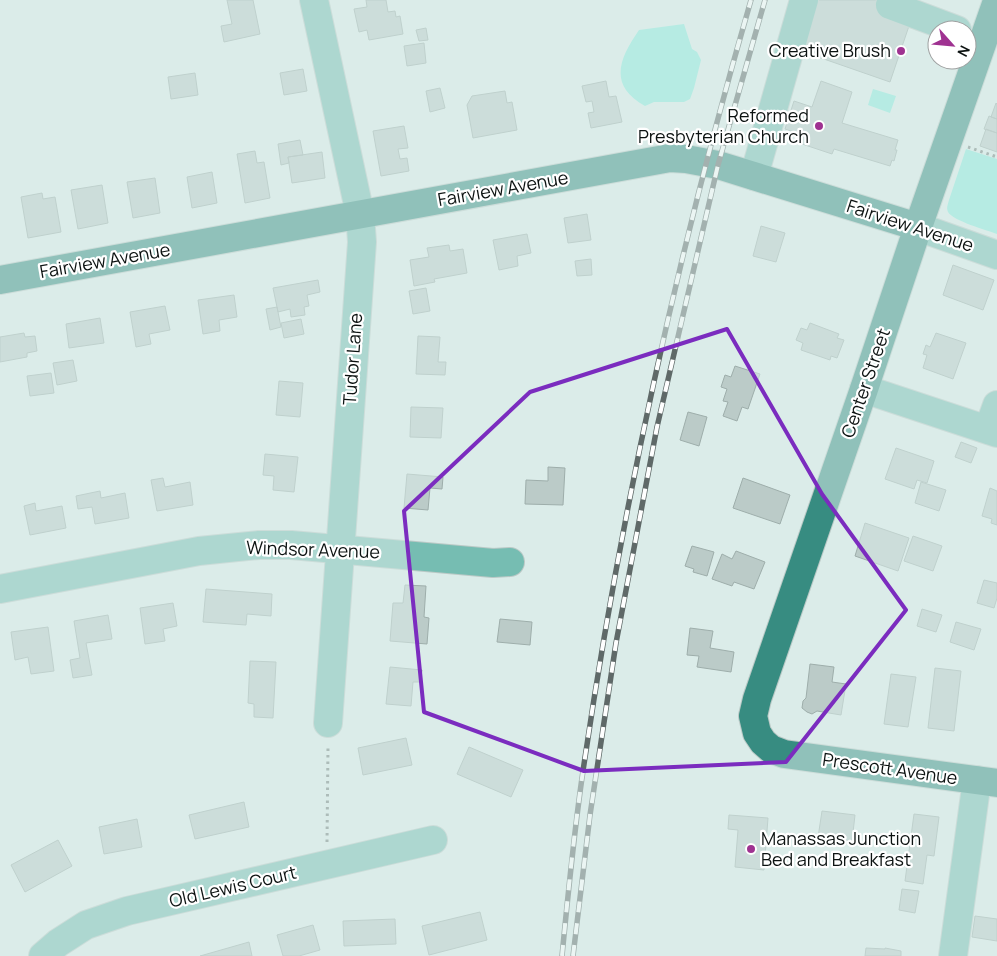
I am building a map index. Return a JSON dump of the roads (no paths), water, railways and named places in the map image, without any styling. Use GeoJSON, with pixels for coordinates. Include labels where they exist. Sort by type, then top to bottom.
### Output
{"type":"FeatureCollection","features":[{"type":"Feature","properties":{"kind":"main road","name":"Center Street"},"geometry":{"type":"LineString","coordinates":[[977,34],[997,1]]}},
{"type":"Feature","properties":{"kind":"main road","name":"Center Street"},"geometry":{"type":"LineString","coordinates":[[784,754],[771,750],[757,733],[753,716],[755,707],[769,661],[864,389],[918,227],[965,70]]}},
{"type":"Feature","properties":{"kind":"main road","name":"Fairview Avenue"},"geometry":{"type":"LineString","coordinates":[[0,280],[670,158],[707,162],[918,227]]}},
{"type":"Feature","properties":{"kind":"main road","name":"Prescott Avenue"},"geometry":{"type":"LineString","coordinates":[[784,754],[987,782]]}},
{"type":"Feature","properties":{"kind":"street","name":"Tudor Lane"},"geometry":{"type":"LineString","coordinates":[[314,0],[360,214],[362,242],[328,722]]}},
{"type":"Feature","properties":{"kind":"street"},"geometry":{"type":"LineString","coordinates":[[754,176],[804,0]]}},
{"type":"Feature","properties":{"kind":"street"},"geometry":{"type":"LineString","coordinates":[[892,0],[890,5],[930,20]]}},
{"type":"Feature","properties":{"kind":"street","name":"Fairview Avenue"},"geometry":{"type":"LineString","coordinates":[[918,227],[997,255]]}},
{"type":"Feature","properties":{"kind":"street"},"geometry":{"type":"LineString","coordinates":[[864,389],[994,423]]}},
{"type":"Feature","properties":{"kind":"street","name":"Windsor Avenue"},"geometry":{"type":"LineString","coordinates":[[0,589],[199,551],[259,545],[510,562]]}},
{"type":"Feature","properties":{"kind":"street"},"geometry":{"type":"LineString","coordinates":[[953,956],[987,782]]}},
{"type":"Feature","properties":{"kind":"street","name":"Old Lewis Court"},"geometry":{"type":"LineString","coordinates":[[43,956],[58,943],[86,925],[127,911],[433,840]]}},
{"type":"Feature","properties":{"kind":"railway"},"geometry":{"type":"LineString","coordinates":[[562,956],[583,771],[615,576],[634,479],[654,382],[699,190],[751,0]]}},
{"type":"Feature","properties":{"kind":"railway"},"geometry":{"type":"LineString","coordinates":[[573,956],[590,815],[616,643],[657,427],[718,165],[765,0]]}},
{"type":"Feature","properties":{"kind":"place","name":"Creative Brush"},"geometry":{"type":"Point","coordinates":[901,51]}},
{"type":"Feature","properties":{"kind":"place","name":"Reformed Presbyterian Church"},"geometry":{"type":"Point","coordinates":[819,126]}},
{"type":"Feature","properties":{"kind":"place","name":"Manassas Junction Bed and Breakfast"},"geometry":{"type":"Point","coordinates":[751,849]}}]}
